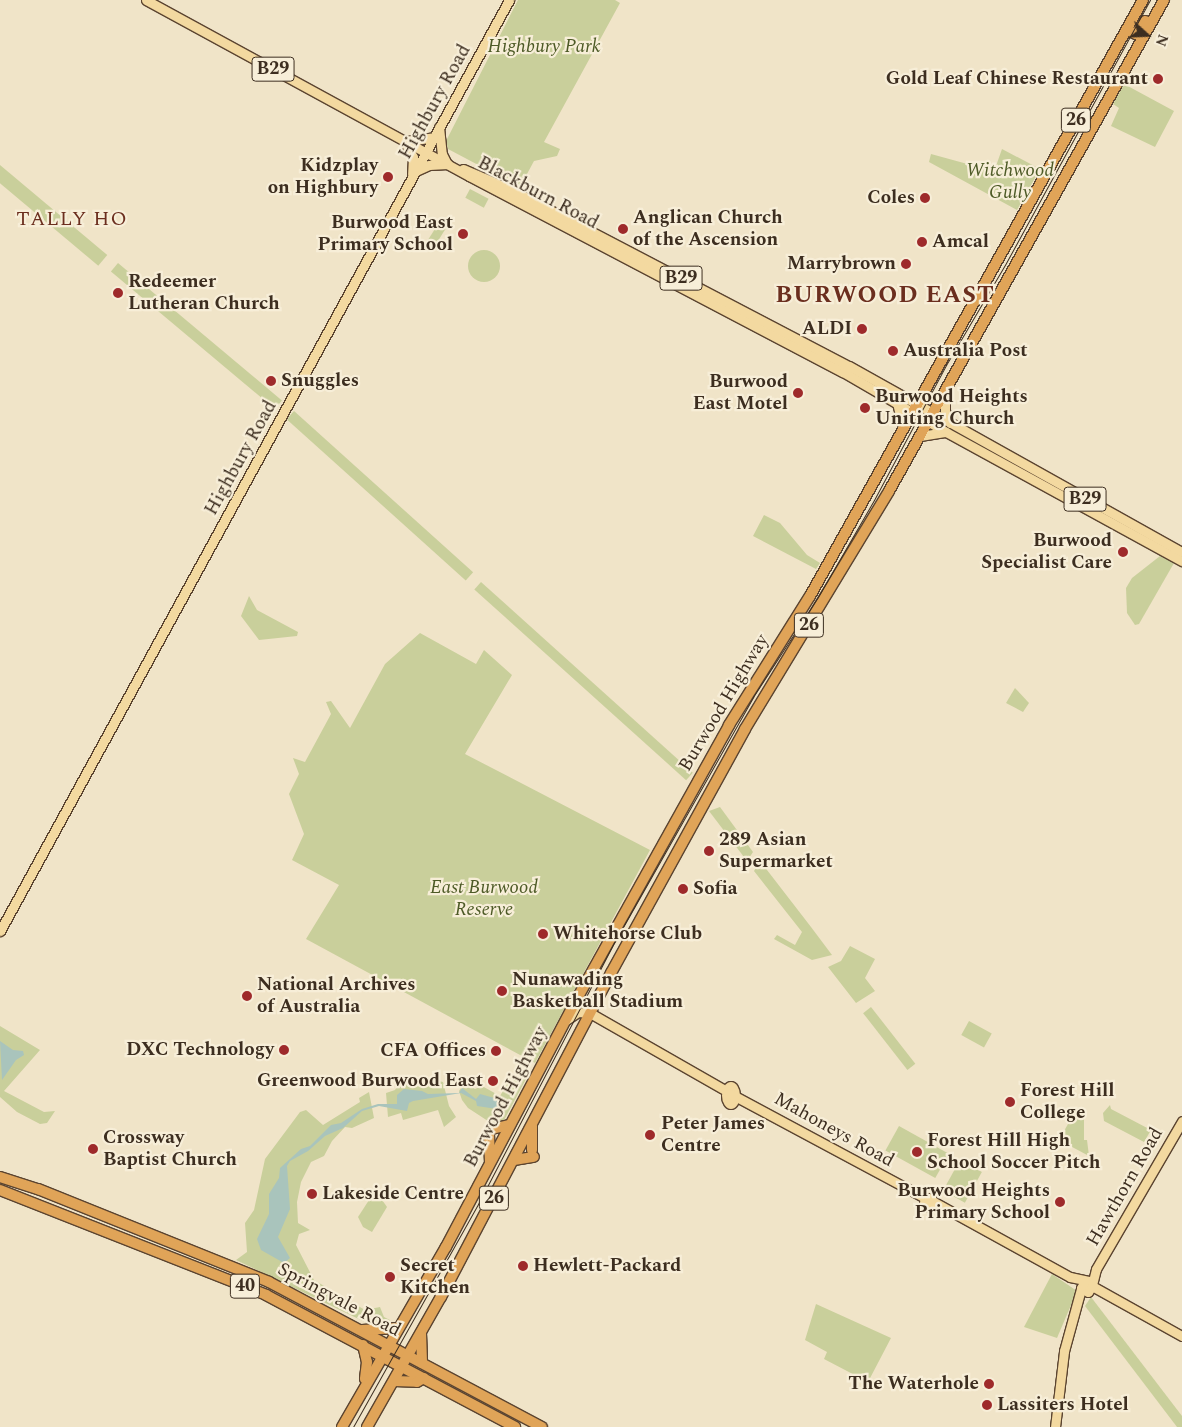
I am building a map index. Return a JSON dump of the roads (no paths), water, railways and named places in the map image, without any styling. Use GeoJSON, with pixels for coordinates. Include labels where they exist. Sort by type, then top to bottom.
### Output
{"type":"FeatureCollection","features":[{"type":"Feature","properties":{"kind":"highway","name":"Burwood Highway"},"geometry":{"type":"LineString","coordinates":[[342,1427],[490,1166],[565,1020],[737,710],[828,564],[913,407],[1014,232],[1143,0]]}},
{"type":"Feature","properties":{"kind":"highway","name":"Burwood Highway"},"geometry":{"type":"LineString","coordinates":[[368,1427],[409,1356],[588,1017],[745,729],[863,538],[1162,0]]}},
{"type":"Feature","properties":{"kind":"highway"},"geometry":{"type":"LineString","coordinates":[[1127,30],[1134,35],[1137,33],[1162,0]]}},
{"type":"Feature","properties":{"kind":"highway"},"geometry":{"type":"LineString","coordinates":[[1014,232],[1030,239]]}},
{"type":"Feature","properties":{"kind":"highway"},"geometry":{"type":"LineString","coordinates":[[828,564],[840,553],[852,536],[863,538]]}},
{"type":"Feature","properties":{"kind":"highway"},"geometry":{"type":"LineString","coordinates":[[656,857],[665,851],[677,854]]}},
{"type":"Feature","properties":{"kind":"highway"},"geometry":{"type":"LineString","coordinates":[[514,1160],[533,1154],[532,1122]]}},
{"type":"Feature","properties":{"kind":"highway"},"geometry":{"type":"LineString","coordinates":[[490,1166],[491,1132],[510,1125]]}},
{"type":"Feature","properties":{"kind":"highway","name":"Springvale Road"},"geometry":{"type":"LineString","coordinates":[[0,1177],[38,1189],[273,1284],[542,1427]]}},
{"type":"Feature","properties":{"kind":"highway","name":"Springvale Road"},"geometry":{"type":"LineString","coordinates":[[0,1190],[66,1214],[277,1300],[515,1427]]}},
{"type":"Feature","properties":{"kind":"highway"},"geometry":{"type":"LineString","coordinates":[[273,1284],[278,1293],[277,1300]]}},
{"type":"Feature","properties":{"kind":"highway"},"geometry":{"type":"LineString","coordinates":[[361,1330],[398,1328]]}},
{"type":"Feature","properties":{"kind":"highway"},"geometry":{"type":"LineString","coordinates":[[421,1333],[422,1363]]}},
{"type":"Feature","properties":{"kind":"highway"},"geometry":{"type":"LineString","coordinates":[[363,1345],[367,1362],[363,1387]]}},
{"type":"Feature","properties":{"kind":"highway"},"geometry":{"type":"LineString","coordinates":[[394,1381],[417,1382],[424,1378]]}},
{"type":"Feature","properties":{"kind":"main road","name":"Blackburn Road"},"geometry":{"type":"LineString","coordinates":[[146,0],[402,140],[460,169],[485,177],[583,232],[791,341],[899,393],[913,407],[931,418],[946,432],[1182,552]]}},
{"type":"Feature","properties":{"kind":"main road","name":"Highbury Road"},"geometry":{"type":"LineString","coordinates":[[0,931],[509,0]]}},
{"type":"Feature","properties":{"kind":"main road"},"geometry":{"type":"LineString","coordinates":[[402,140],[413,157],[414,174],[429,166],[449,163],[442,154],[439,127]]}},
{"type":"Feature","properties":{"kind":"main road"},"geometry":{"type":"LineString","coordinates":[[402,140],[416,142],[434,137]]}},
{"type":"Feature","properties":{"kind":"main road","name":"Blackburn Road"},"geometry":{"type":"LineString","coordinates":[[791,341],[897,404],[913,407]]}},
{"type":"Feature","properties":{"kind":"main road"},"geometry":{"type":"LineString","coordinates":[[899,393],[922,393]]}},
{"type":"Feature","properties":{"kind":"main road"},"geometry":{"type":"LineString","coordinates":[[945,393],[945,411],[950,423]]}},
{"type":"Feature","properties":{"kind":"main road"},"geometry":{"type":"LineString","coordinates":[[897,404],[903,427]]}},
{"type":"Feature","properties":{"kind":"main road","name":"Blackburn Road"},"geometry":{"type":"LineString","coordinates":[[931,418],[950,423],[1182,561]]}},
{"type":"Feature","properties":{"kind":"main road"},"geometry":{"type":"LineString","coordinates":[[920,436],[946,432]]}},
{"type":"Feature","properties":{"kind":"main road"},"geometry":{"type":"LineString","coordinates":[[565,1020],[578,1012],[588,1017]]}},
{"type":"Feature","properties":{"kind":"main road","name":"Mahoneys Road"},"geometry":{"type":"LineString","coordinates":[[588,1017],[608,1024],[906,1188],[929,1203],[1182,1336]]}},
{"type":"Feature","properties":{"kind":"main road","name":"Hawthorn Road"},"geometry":{"type":"LineString","coordinates":[[1055,1427],[1065,1344],[1079,1301],[1182,1121]]}},
{"type":"Feature","properties":{"kind":"water"},"geometry":{"type":"Polygon","coordinates":[[[0,1041],[13,1050],[23,1051],[24,1055],[16,1060],[2,1080],[0,1041]]]}},
{"type":"Feature","properties":{"kind":"water"},"geometry":{"type":"Polygon","coordinates":[[[462,1088],[476,1099],[480,1094],[498,1099],[500,1106],[497,1109],[477,1106],[476,1101],[461,1093],[413,1101],[409,1103],[407,1111],[379,1106],[362,1111],[343,1128],[325,1136],[308,1151],[290,1161],[287,1166],[290,1209],[278,1237],[290,1258],[284,1263],[261,1250],[257,1239],[269,1214],[269,1194],[279,1178],[280,1168],[301,1149],[310,1146],[331,1125],[341,1123],[362,1109],[378,1104],[397,1104],[397,1095],[404,1089],[422,1091],[428,1094],[459,1093],[462,1088]]]}},
{"type":"Feature","properties":{"kind":"tram line"},"geometry":{"type":"LineString","coordinates":[[353,1427],[477,1206],[614,943],[753,697],[818,597],[874,500],[946,365],[1006,263],[1150,0]]}},
{"type":"Feature","properties":{"kind":"place","name":"Gold Leaf Chinese Restaurant"},"geometry":{"type":"Point","coordinates":[1158,79]}},
{"type":"Feature","properties":{"kind":"place","name":"Kidzplay on Highbury"},"geometry":{"type":"Point","coordinates":[388,177]}},
{"type":"Feature","properties":{"kind":"place","name":"Coles"},"geometry":{"type":"Point","coordinates":[925,198]}},
{"type":"Feature","properties":{"kind":"place","name":"Anglican Church of the Ascension"},"geometry":{"type":"Point","coordinates":[623,229]}},
{"type":"Feature","properties":{"kind":"place","name":"Burwood East Primary School"},"geometry":{"type":"Point","coordinates":[463,234]}},
{"type":"Feature","properties":{"kind":"place","name":"Amcal"},"geometry":{"type":"Point","coordinates":[922,242]}},
{"type":"Feature","properties":{"kind":"place","name":"Marrybrown"},"geometry":{"type":"Point","coordinates":[906,264]}},
{"type":"Feature","properties":{"kind":"place","name":"Redeemer Lutheran Church"},"geometry":{"type":"Point","coordinates":[118,293]}},
{"type":"Feature","properties":{"kind":"place","name":"ALDI"},"geometry":{"type":"Point","coordinates":[862,329]}},
{"type":"Feature","properties":{"kind":"place","name":"Australia Post"},"geometry":{"type":"Point","coordinates":[893,351]}},
{"type":"Feature","properties":{"kind":"place","name":"Snuggles"},"geometry":{"type":"Point","coordinates":[271,381]}},
{"type":"Feature","properties":{"kind":"place","name":"Burwood East Motel"},"geometry":{"type":"Point","coordinates":[798,393]}},
{"type":"Feature","properties":{"kind":"place","name":"Burwood Heights Uniting Church"},"geometry":{"type":"Point","coordinates":[865,408]}},
{"type":"Feature","properties":{"kind":"place","name":"Burwood Specialist Care"},"geometry":{"type":"Point","coordinates":[1123,552]}},
{"type":"Feature","properties":{"kind":"place","name":"289 Asian Supermarket"},"geometry":{"type":"Point","coordinates":[709,851]}},
{"type":"Feature","properties":{"kind":"place","name":"Sofia"},"geometry":{"type":"Point","coordinates":[683,889]}},
{"type":"Feature","properties":{"kind":"place","name":"Whitehorse Club"},"geometry":{"type":"Point","coordinates":[543,934]}},
{"type":"Feature","properties":{"kind":"place","name":"Nunawading Basketball Stadium"},"geometry":{"type":"Point","coordinates":[502,991]}},
{"type":"Feature","properties":{"kind":"place","name":"National Archives of Australia"},"geometry":{"type":"Point","coordinates":[247,996]}},
{"type":"Feature","properties":{"kind":"place","name":"DXC Technology"},"geometry":{"type":"Point","coordinates":[284,1050]}},
{"type":"Feature","properties":{"kind":"place","name":"CFA Offices"},"geometry":{"type":"Point","coordinates":[496,1051]}},
{"type":"Feature","properties":{"kind":"place","name":"Greenwood Burwood East"},"geometry":{"type":"Point","coordinates":[493,1081]}},
{"type":"Feature","properties":{"kind":"place","name":"Forest Hill College"},"geometry":{"type":"Point","coordinates":[1010,1102]}},
{"type":"Feature","properties":{"kind":"place","name":"Peter James Centre"},"geometry":{"type":"Point","coordinates":[650,1135]}},
{"type":"Feature","properties":{"kind":"place","name":"Crossway Baptist Church"},"geometry":{"type":"Point","coordinates":[93,1149]}},
{"type":"Feature","properties":{"kind":"place","name":"Forest Hill High School Soccer Pitch"},"geometry":{"type":"Point","coordinates":[917,1152]}},
{"type":"Feature","properties":{"kind":"place","name":"Lakeside Centre"},"geometry":{"type":"Point","coordinates":[312,1194]}},
{"type":"Feature","properties":{"kind":"place","name":"Burwood Heights Primary School"},"geometry":{"type":"Point","coordinates":[1060,1202]}},
{"type":"Feature","properties":{"kind":"place","name":"Hewlett-Packard"},"geometry":{"type":"Point","coordinates":[523,1266]}},
{"type":"Feature","properties":{"kind":"place","name":"Secret Kitchen"},"geometry":{"type":"Point","coordinates":[390,1277]}},
{"type":"Feature","properties":{"kind":"place","name":"The Waterhole"},"geometry":{"type":"Point","coordinates":[989,1384]}},
{"type":"Feature","properties":{"kind":"place","name":"Lassiters Hotel"},"geometry":{"type":"Point","coordinates":[987,1405]}},
{"type":"Feature","properties":{"kind":"district","name":"TALLY HO"},"geometry":{"type":"Point","coordinates":[72,219]}},
{"type":"Feature","properties":{"kind":"district","name":"BURWOOD EAST"},"geometry":{"type":"Point","coordinates":[885,296]}},
{"type":"Feature","properties":{"kind":"park label","name":"Highbury Park"},"geometry":{"type":"Point","coordinates":[544,47]}},
{"type":"Feature","properties":{"kind":"park label","name":"Witchwood Gully"},"geometry":{"type":"Point","coordinates":[1010,182]}},
{"type":"Feature","properties":{"kind":"park label","name":"East Burwood Reserve"},"geometry":{"type":"Point","coordinates":[484,899]}}]}
